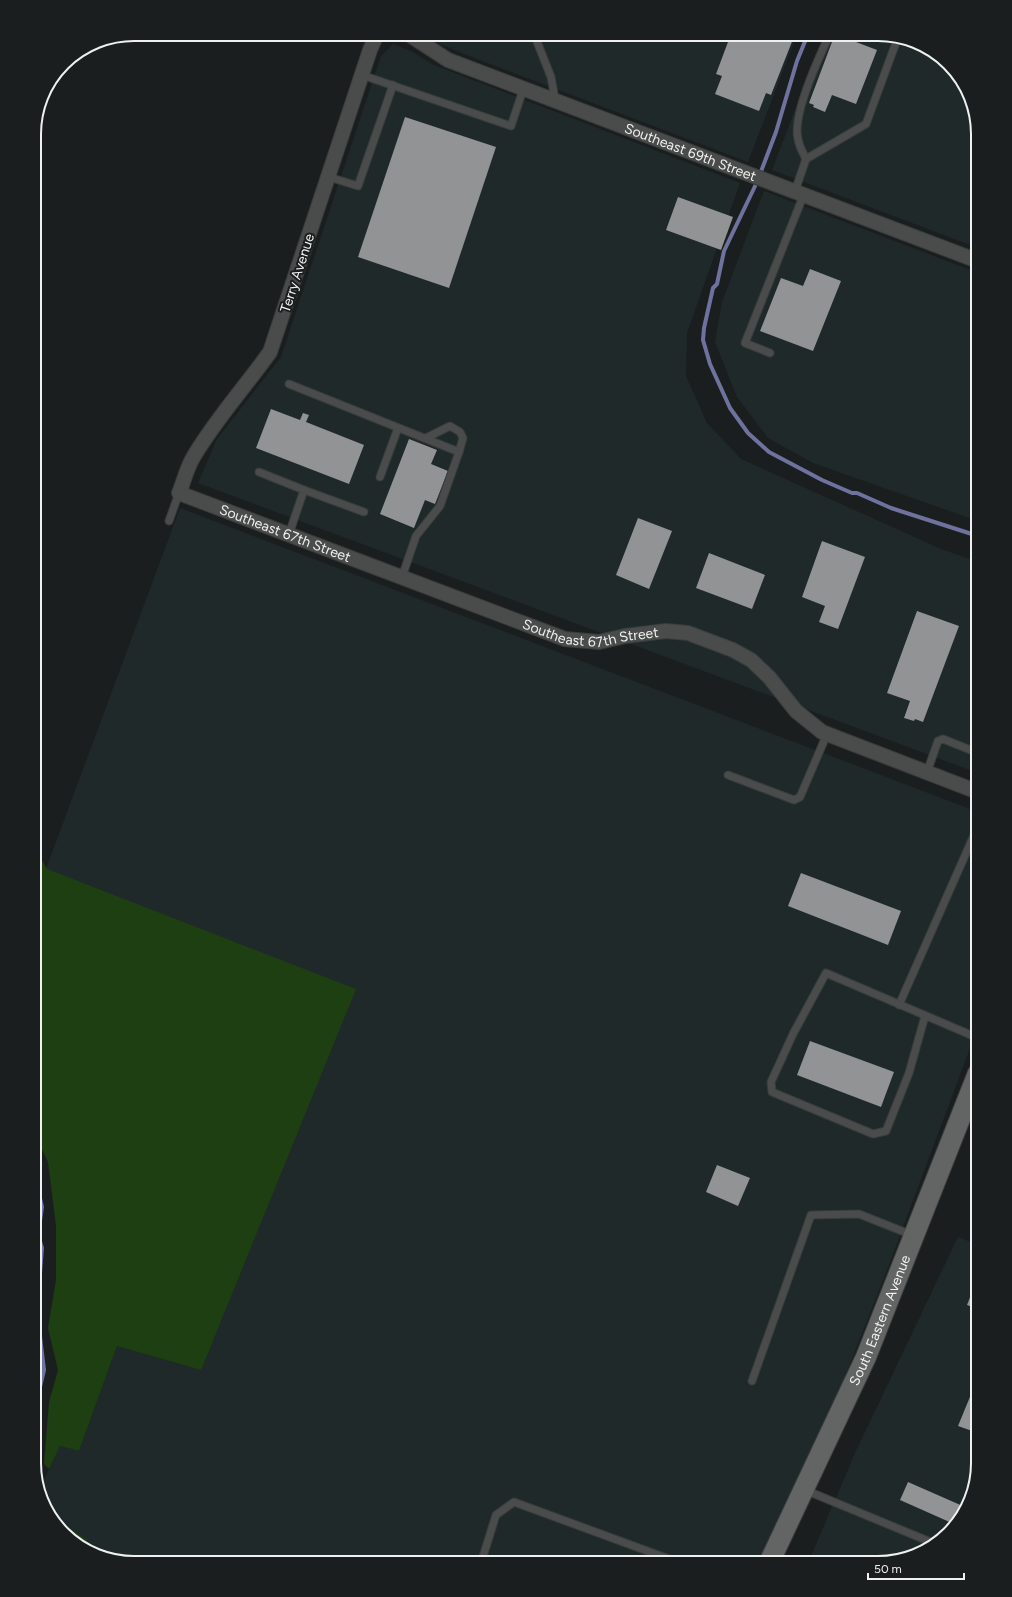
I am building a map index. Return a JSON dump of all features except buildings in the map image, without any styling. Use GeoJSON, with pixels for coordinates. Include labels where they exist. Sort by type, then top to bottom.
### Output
{"type":"FeatureCollection","features":[{"type":"Feature","properties":{"kind":"main road","name":"South Eastern Avenue"},"geometry":{"type":"LineString","coordinates":[[771,1556],[866,1357],[971,1091]]}},
{"type":"Feature","properties":{"kind":"street","name":"Terry Avenue"},"geometry":{"type":"LineString","coordinates":[[179,493],[193,457],[216,421],[246,386],[270,352],[374,41]]}},
{"type":"Feature","properties":{"kind":"street","name":"Southeast 69th Street"},"geometry":{"type":"LineString","coordinates":[[419,41],[448,60],[524,87],[971,258]]}},
{"type":"Feature","properties":{"kind":"street","name":"Southeast 67th Street"},"geometry":{"type":"LineString","coordinates":[[179,493],[565,638],[599,642],[625,636],[666,631],[688,633],[733,650],[751,660],[769,677],[796,711],[808,722],[827,734],[971,789]]}},
{"type":"Feature","properties":{"kind":"lane"},"geometry":{"type":"LineString","coordinates":[[537,41],[551,77],[555,99]]}},
{"type":"Feature","properties":{"kind":"lane"},"geometry":{"type":"LineString","coordinates":[[770,353],[745,343],[799,192],[806,159],[797,139],[798,119],[803,100],[827,41]]}},
{"type":"Feature","properties":{"kind":"lane"},"geometry":{"type":"LineString","coordinates":[[806,159],[866,124],[896,43]]}},
{"type":"Feature","properties":{"kind":"lane"},"geometry":{"type":"LineString","coordinates":[[362,75],[511,126],[524,87]]}},
{"type":"Feature","properties":{"kind":"lane"},"geometry":{"type":"LineString","coordinates":[[329,177],[358,186],[393,85]]}},
{"type":"Feature","properties":{"kind":"lane"},"geometry":{"type":"LineString","coordinates":[[288,384],[459,452]]}},
{"type":"Feature","properties":{"kind":"lane"},"geometry":{"type":"LineString","coordinates":[[402,577],[416,536],[440,506],[463,438],[460,432],[450,426],[426,438]]}},
{"type":"Feature","properties":{"kind":"lane"},"geometry":{"type":"LineString","coordinates":[[380,477],[398,428]]}},
{"type":"Feature","properties":{"kind":"lane"},"geometry":{"type":"LineString","coordinates":[[259,472],[364,512]]}},
{"type":"Feature","properties":{"kind":"lane"},"geometry":{"type":"LineString","coordinates":[[288,534],[304,490]]}},
{"type":"Feature","properties":{"kind":"lane"},"geometry":{"type":"LineString","coordinates":[[169,521],[179,493]]}},
{"type":"Feature","properties":{"kind":"lane"},"geometry":{"type":"LineString","coordinates":[[728,775],[794,800],[800,797],[827,734]]}},
{"type":"Feature","properties":{"kind":"lane"},"geometry":{"type":"LineString","coordinates":[[927,772],[938,741],[943,739],[971,751]]}},
{"type":"Feature","properties":{"kind":"lane"},"geometry":{"type":"LineString","coordinates":[[899,1005],[971,842]]}},
{"type":"Feature","properties":{"kind":"lane"},"geometry":{"type":"LineString","coordinates":[[925,1016],[909,1073],[886,1131],[873,1134],[772,1092],[771,1082],[793,1034],[826,973],[971,1035]]}},
{"type":"Feature","properties":{"kind":"lane"},"geometry":{"type":"LineString","coordinates":[[752,1381],[812,1214],[858,1214],[914,1236]]}},
{"type":"Feature","properties":{"kind":"lane"},"geometry":{"type":"LineString","coordinates":[[804,1489],[928,1541]]}},
{"type":"Feature","properties":{"kind":"lane"},"geometry":{"type":"LineString","coordinates":[[483,1556],[496,1515],[514,1502],[661,1556]]}},
{"type":"Feature","properties":{"kind":"shaded area"},"geometry":{"type":"Polygon","coordinates":[[[437,41],[794,41],[748,162],[442,45],[437,41]]]}},
{"type":"Feature","properties":{"kind":"shaded area"},"geometry":{"type":"Polygon","coordinates":[[[821,41],[884,41],[908,46],[930,57],[948,73],[964,98],[968,110],[971,134],[971,245],[772,170],[821,41]]]}},
{"type":"Feature","properties":{"kind":"shaded area"},"geometry":{"type":"Polygon","coordinates":[[[393,44],[411,51],[434,65],[740,183],[687,333],[686,376],[707,423],[741,459],[941,549],[971,560],[971,770],[198,483],[217,439],[281,357],[381,56],[393,44]]]}},
{"type":"Feature","properties":{"kind":"shaded area"},"geometry":{"type":"Polygon","coordinates":[[[764,191],[971,270],[971,519],[813,463],[768,438],[737,397],[715,342],[722,302],[764,191]]]}},
{"type":"Feature","properties":{"kind":"shaded area"},"geometry":{"type":"Polygon","coordinates":[[[180,508],[971,809],[971,1046],[884,1278],[812,1459],[762,1556],[128,1556],[104,1551],[93,1546],[65,1525],[51,1504],[43,1481],[60,1446],[79,1451],[117,1346],[201,1370],[46,869],[180,508]]]}},
{"type":"Feature","properties":{"kind":"shaded area"},"geometry":{"type":"Polygon","coordinates":[[[958,1237],[971,1242],[971,1463],[966,1493],[955,1515],[939,1533],[930,1540],[908,1551],[884,1556],[811,1556],[856,1451],[958,1237]]]}},
{"type":"Feature","properties":{"kind":"green space"},"geometry":{"type":"Polygon","coordinates":[[[41,859],[47,869],[356,989],[201,1370],[117,1346],[79,1451],[60,1446],[49,1469],[44,1464],[49,1402],[58,1370],[48,1328],[56,1280],[56,1226],[48,1162],[41,1148],[41,859]]]}},
{"type":"Feature","properties":{"kind":"green space"},"geometry":{"type":"Polygon","coordinates":[[[65,1525],[87,1540],[86,1542],[82,1540],[65,1525]]]}},
{"type":"Feature","properties":{"kind":"waterway"},"geometry":{"type":"LineString","coordinates":[[805,41],[797,61],[776,132],[757,182],[724,251],[717,284],[713,288],[704,328],[703,340],[710,364],[730,408],[748,433],[769,452],[822,480],[852,493],[857,493],[891,508],[971,534]]}},
{"type":"Feature","properties":{"kind":"waterway"},"geometry":{"type":"LineString","coordinates":[[41,1203],[41,1214]]}},
{"type":"Feature","properties":{"kind":"waterway"},"geometry":{"type":"LineString","coordinates":[[41,1245],[41,1261]]}},
{"type":"Feature","properties":{"kind":"waterway"},"geometry":{"type":"LineString","coordinates":[[41,1345],[44,1370],[41,1383]]}}]}
